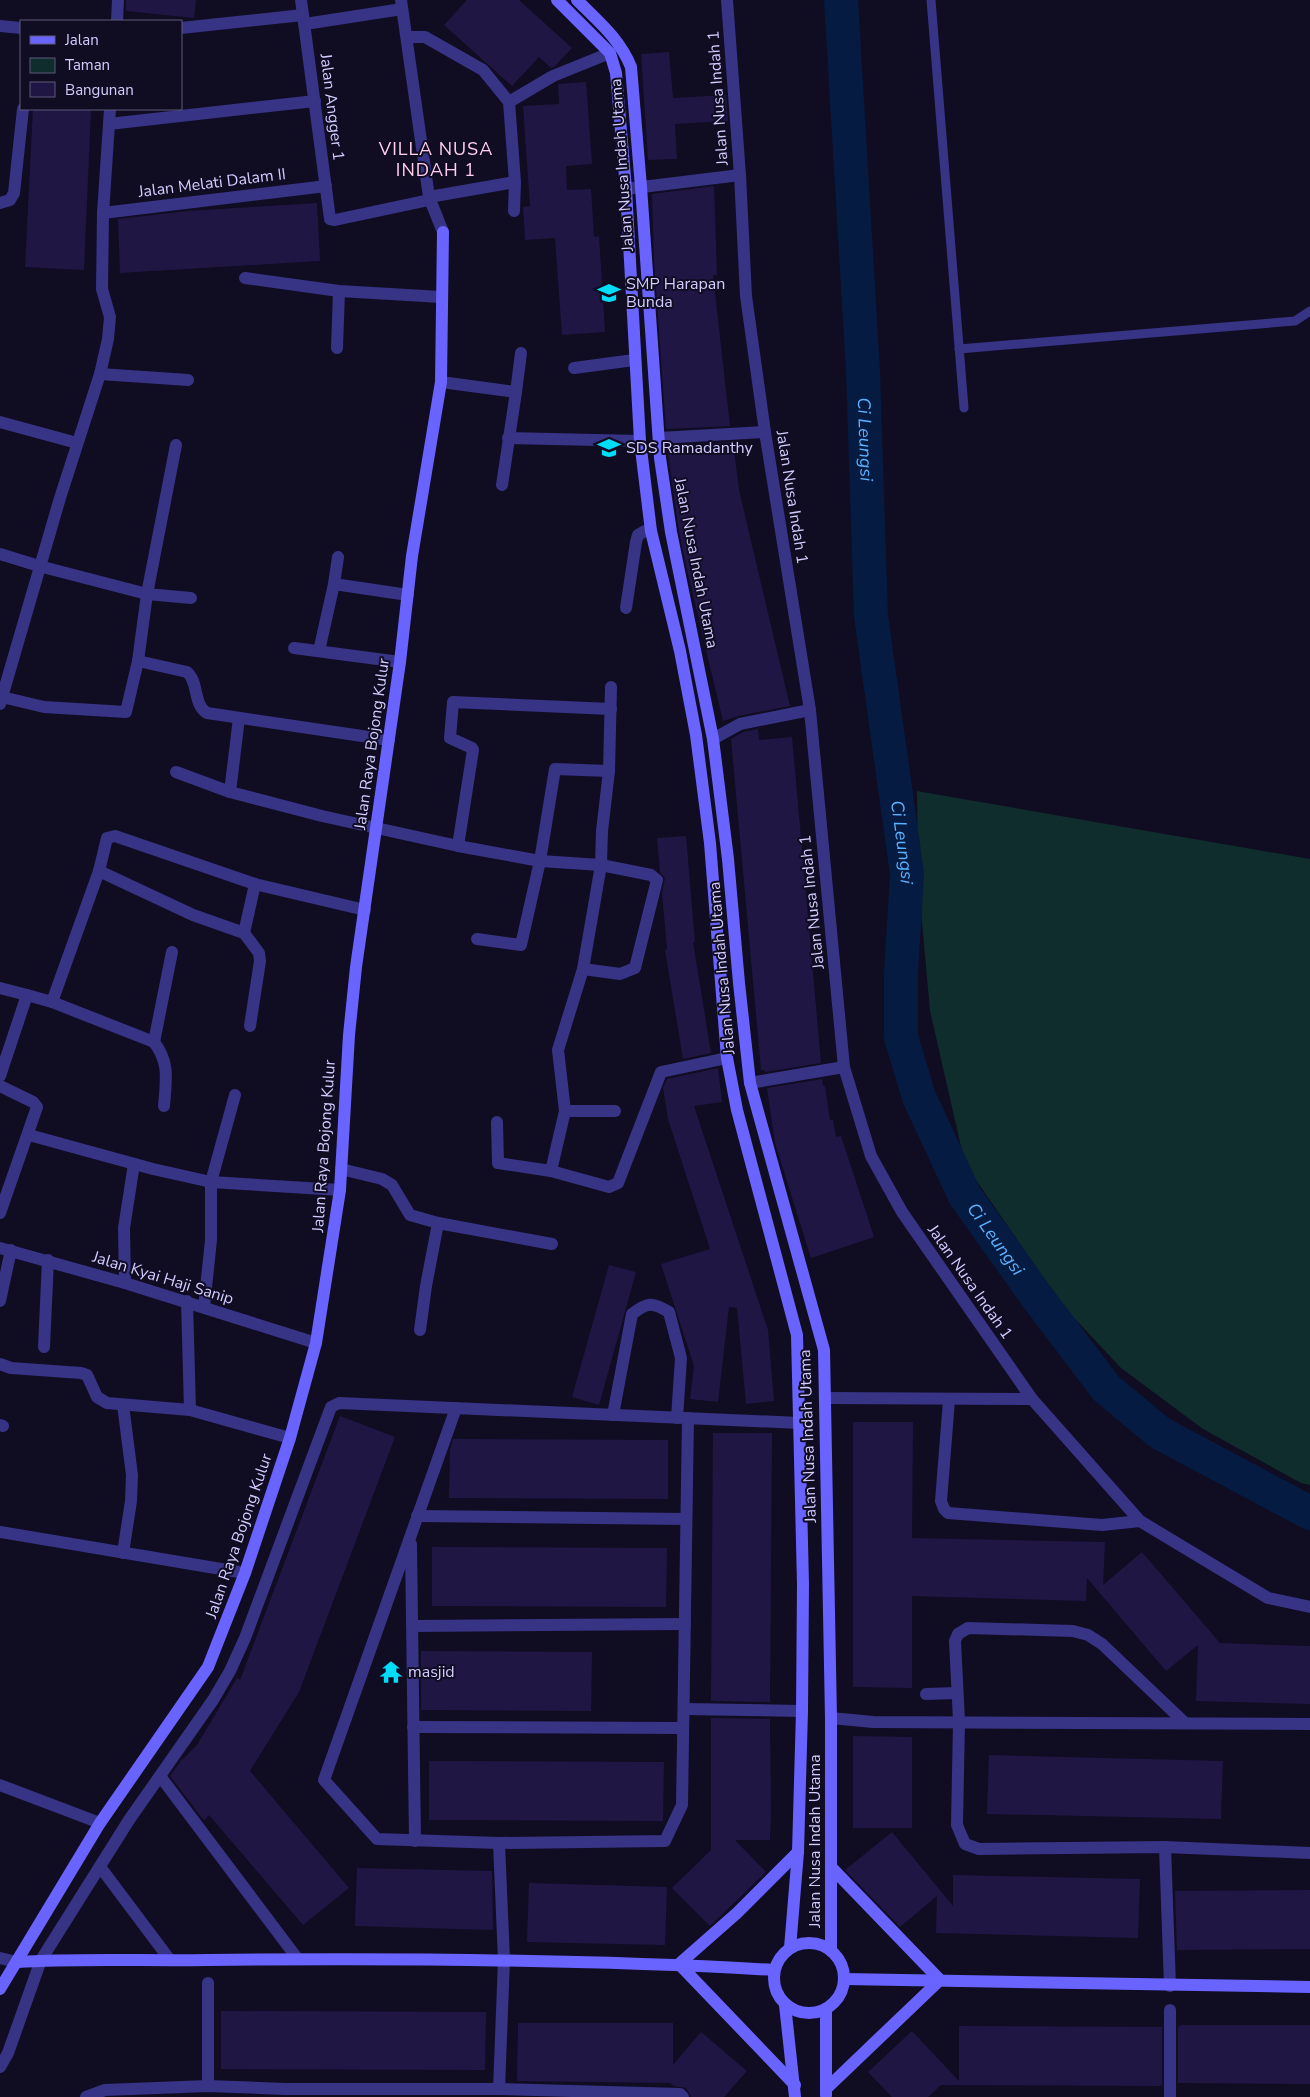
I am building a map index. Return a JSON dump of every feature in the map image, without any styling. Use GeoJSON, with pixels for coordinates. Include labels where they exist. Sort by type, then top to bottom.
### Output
{"type":"FeatureCollection","features":[{"type":"Feature","properties":{"kind":"street"},"geometry":{"type":"LineString","coordinates":[[117,20],[118,0]]}},
{"type":"Feature","properties":{"kind":"street","name":"Jalan Angger 1"},"geometry":{"type":"LineString","coordinates":[[302,0],[330,219],[334,220],[429,199]]}},
{"type":"Feature","properties":{"kind":"street"},"geometry":{"type":"LineString","coordinates":[[509,102],[553,76],[610,52],[557,0]]}},
{"type":"Feature","properties":{"kind":"street","name":"Jalan Nusa Indah Utama"},"geometry":{"type":"LineString","coordinates":[[577,0],[625,51],[631,67],[642,187],[651,346],[660,458],[671,532],[713,739],[728,859],[750,1083],[824,1350],[831,1718],[831,1950]]}},
{"type":"Feature","properties":{"kind":"street","name":"Jalan Nusa Indah 1"},"geometry":{"type":"LineString","coordinates":[[727,0],[740,175],[746,296],[765,432],[810,710],[844,1067],[871,1156],[902,1212],[1032,1399],[1140,1521],[1268,1598],[1310,1607]]}},
{"type":"Feature","properties":{"kind":"street"},"geometry":{"type":"LineString","coordinates":[[182,28],[304,20],[401,4],[429,199],[516,182]]}},
{"type":"Feature","properties":{"kind":"street"},"geometry":{"type":"LineString","coordinates":[[0,26],[20,28]]}},
{"type":"Feature","properties":{"kind":"street"},"geometry":{"type":"LineString","coordinates":[[407,37],[426,37],[483,70],[509,102],[516,182],[514,211]]}},
{"type":"Feature","properties":{"kind":"street","name":"Jalan Nusa Indah Utama"},"geometry":{"type":"LineString","coordinates":[[610,52],[616,73],[626,189],[640,441],[651,531],[680,651],[696,735],[710,844],[727,1058],[737,1110],[797,1335],[803,1584],[802,1711],[798,1852],[790,1948]]}},
{"type":"Feature","properties":{"kind":"street"},"geometry":{"type":"LineString","coordinates":[[109,124],[315,101]]}},
{"type":"Feature","properties":{"kind":"street"},"geometry":{"type":"LineString","coordinates":[[0,203],[10,200],[14,193],[23,110]]}},
{"type":"Feature","properties":{"kind":"street"},"geometry":{"type":"LineString","coordinates":[[110,110],[103,213],[102,289],[110,317],[108,338],[100,374],[39,566],[1,700],[44,707],[126,712],[138,661],[147,594],[176,445]]}},
{"type":"Feature","properties":{"kind":"street"},"geometry":{"type":"LineString","coordinates":[[626,189],[740,175]]}},
{"type":"Feature","properties":{"kind":"street","name":"Jalan Melati Dalam II"},"geometry":{"type":"LineString","coordinates":[[103,213],[326,186]]}},
{"type":"Feature","properties":{"kind":"street","name":"Jalan Raya Bojong Kulur"},"geometry":{"type":"LineString","coordinates":[[0,1989],[100,1823],[208,1667],[245,1573],[290,1438],[316,1342],[332,1252],[340,1190],[349,1035],[356,967],[400,662],[412,556],[441,382],[442,232],[439,220],[429,199]]}},
{"type":"Feature","properties":{"kind":"street"},"geometry":{"type":"LineString","coordinates":[[245,278],[340,291],[441,297]]}},
{"type":"Feature","properties":{"kind":"street"},"geometry":{"type":"LineString","coordinates":[[337,348],[340,291]]}},
{"type":"Feature","properties":{"kind":"street"},"geometry":{"type":"LineString","coordinates":[[502,485],[521,353]]}},
{"type":"Feature","properties":{"kind":"street"},"geometry":{"type":"LineString","coordinates":[[574,368],[634,360]]}},
{"type":"Feature","properties":{"kind":"street"},"geometry":{"type":"LineString","coordinates":[[100,374],[188,380]]}},
{"type":"Feature","properties":{"kind":"street"},"geometry":{"type":"LineString","coordinates":[[441,382],[516,392]]}},
{"type":"Feature","properties":{"kind":"street"},"geometry":{"type":"LineString","coordinates":[[0,422],[77,443]]}},
{"type":"Feature","properties":{"kind":"street"},"geometry":{"type":"LineString","coordinates":[[659,438],[765,432]]}},
{"type":"Feature","properties":{"kind":"street"},"geometry":{"type":"LineString","coordinates":[[508,438],[640,441]]}},
{"type":"Feature","properties":{"kind":"street"},"geometry":{"type":"LineString","coordinates":[[626,608],[636,542],[638,536],[651,531]]}},
{"type":"Feature","properties":{"kind":"street"},"geometry":{"type":"LineString","coordinates":[[0,554],[147,594],[192,598]]}},
{"type":"Feature","properties":{"kind":"street"},"geometry":{"type":"LineString","coordinates":[[319,651],[338,558]]}},
{"type":"Feature","properties":{"kind":"street"},"geometry":{"type":"LineString","coordinates":[[334,584],[408,595]]}},
{"type":"Feature","properties":{"kind":"street"},"geometry":{"type":"LineString","coordinates":[[294,648],[400,662]]}},
{"type":"Feature","properties":{"kind":"street"},"geometry":{"type":"LineString","coordinates":[[138,661],[187,672],[192,676],[202,710],[207,713],[389,740]]}},
{"type":"Feature","properties":{"kind":"street"},"geometry":{"type":"LineString","coordinates":[[550,1171],[565,1112],[558,1050],[583,969],[601,865],[602,831],[609,771],[611,687]]}},
{"type":"Feature","properties":{"kind":"street"},"geometry":{"type":"LineString","coordinates":[[458,846],[473,750],[450,738],[453,702],[611,710]]}},
{"type":"Feature","properties":{"kind":"street"},"geometry":{"type":"LineString","coordinates":[[713,739],[740,724],[810,710]]}},
{"type":"Feature","properties":{"kind":"street"},"geometry":{"type":"LineString","coordinates":[[230,792],[239,718]]}},
{"type":"Feature","properties":{"kind":"street"},"geometry":{"type":"LineString","coordinates":[[477,939],[521,945],[540,860],[555,769],[609,771]]}},
{"type":"Feature","properties":{"kind":"street"},"geometry":{"type":"LineString","coordinates":[[176,772],[230,792],[322,816],[458,846],[540,860],[601,865],[651,875],[657,880],[635,968],[620,974],[583,969]]}},
{"type":"Feature","properties":{"kind":"street"},"geometry":{"type":"LineString","coordinates":[[52,1002],[99,871],[107,838],[115,836],[255,884],[365,910]]}},
{"type":"Feature","properties":{"kind":"street"},"geometry":{"type":"LineString","coordinates":[[99,871],[193,916],[244,933],[259,953],[260,961],[250,1026]]}},
{"type":"Feature","properties":{"kind":"street"},"geometry":{"type":"LineString","coordinates":[[244,933],[255,884]]}},
{"type":"Feature","properties":{"kind":"street"},"geometry":{"type":"LineString","coordinates":[[154,1042],[172,952]]}},
{"type":"Feature","properties":{"kind":"street"},"geometry":{"type":"LineString","coordinates":[[722,984],[739,983]]}},
{"type":"Feature","properties":{"kind":"street"},"geometry":{"type":"LineString","coordinates":[[0,988],[52,1002],[154,1042],[163,1054],[165,1063],[164,1106]]}},
{"type":"Feature","properties":{"kind":"street"},"geometry":{"type":"LineString","coordinates":[[0,1076],[27,995]]}},
{"type":"Feature","properties":{"kind":"street"},"geometry":{"type":"LineString","coordinates":[[496,1122],[498,1163],[550,1171],[609,1186],[618,1183],[661,1072],[727,1058]]}},
{"type":"Feature","properties":{"kind":"street"},"geometry":{"type":"LineString","coordinates":[[750,1083],[844,1067]]}},
{"type":"Feature","properties":{"kind":"street"},"geometry":{"type":"LineString","coordinates":[[0,1086],[36,1103],[37,1110],[0,1213]]}},
{"type":"Feature","properties":{"kind":"street"},"geometry":{"type":"LineString","coordinates":[[204,1307],[211,1240],[211,1182],[235,1095]]}},
{"type":"Feature","properties":{"kind":"street"},"geometry":{"type":"LineString","coordinates":[[565,1112],[615,1111]]}},
{"type":"Feature","properties":{"kind":"street"},"geometry":{"type":"LineString","coordinates":[[28,1135],[134,1164],[211,1182],[340,1190]]}},
{"type":"Feature","properties":{"kind":"street"},"geometry":{"type":"LineString","coordinates":[[125,1283],[124,1228],[134,1164]]}},
{"type":"Feature","properties":{"kind":"street"},"geometry":{"type":"LineString","coordinates":[[341,1169],[382,1179],[392,1185],[410,1215],[552,1244]]}},
{"type":"Feature","properties":{"kind":"street"},"geometry":{"type":"LineString","coordinates":[[420,1330],[438,1222]]}},
{"type":"Feature","properties":{"kind":"street"},"geometry":{"type":"LineString","coordinates":[[0,1301],[5,1249]]}},
{"type":"Feature","properties":{"kind":"street","name":"Jalan Kyai Haji Sanip"},"geometry":{"type":"LineString","coordinates":[[5,1249],[187,1301],[316,1342]]}},
{"type":"Feature","properties":{"kind":"street"},"geometry":{"type":"LineString","coordinates":[[44,1347],[48,1260]]}},
{"type":"Feature","properties":{"kind":"street"},"geometry":{"type":"LineString","coordinates":[[187,1301],[190,1410]]}},
{"type":"Feature","properties":{"kind":"street"},"geometry":{"type":"LineString","coordinates":[[456,1408],[324,1780],[377,1838],[499,1843],[665,1841],[682,1805],[686,1519],[681,1358],[669,1312],[657,1304],[644,1305],[632,1314],[613,1415]]}},
{"type":"Feature","properties":{"kind":"street"},"geometry":{"type":"LineString","coordinates":[[0,1364],[11,1368],[81,1373],[87,1375],[100,1401],[123,1405],[190,1410],[290,1438]]}},
{"type":"Feature","properties":{"kind":"street"},"geometry":{"type":"LineString","coordinates":[[826,1398],[1032,1399]]}},
{"type":"Feature","properties":{"kind":"street"},"geometry":{"type":"LineString","coordinates":[[949,1400],[941,1501],[948,1513],[1102,1525],[1140,1521]]}},
{"type":"Feature","properties":{"kind":"street"},"geometry":{"type":"LineString","coordinates":[[0,2067],[8,2054],[41,1960],[129,1820],[230,1671],[246,1638],[331,1407],[338,1403],[800,1423]]}},
{"type":"Feature","properties":{"kind":"street"},"geometry":{"type":"LineString","coordinates":[[122,1553],[131,1501],[132,1475],[123,1405]]}},
{"type":"Feature","properties":{"kind":"street"},"geometry":{"type":"LineString","coordinates":[[417,1516],[686,1519]]}},
{"type":"Feature","properties":{"kind":"street"},"geometry":{"type":"LineString","coordinates":[[0,1532],[245,1573]]}},
{"type":"Feature","properties":{"kind":"street"},"geometry":{"type":"LineString","coordinates":[[411,1534],[415,1841]]}},
{"type":"Feature","properties":{"kind":"street"},"geometry":{"type":"LineString","coordinates":[[412,1626],[685,1624]]}},
{"type":"Feature","properties":{"kind":"street"},"geometry":{"type":"LineString","coordinates":[[1184,1722],[1102,1644],[1088,1635],[1073,1631],[968,1628],[962,1630],[955,1641],[959,1721],[957,1825],[965,1844],[979,1849],[1165,1847],[1310,1853]]}},
{"type":"Feature","properties":{"kind":"street"},"geometry":{"type":"LineString","coordinates":[[926,1694],[957,1693]]}},
{"type":"Feature","properties":{"kind":"street"},"geometry":{"type":"LineString","coordinates":[[684,1709],[802,1711]]}},
{"type":"Feature","properties":{"kind":"street"},"geometry":{"type":"LineString","coordinates":[[831,1718],[873,1722],[1310,1724]]}},
{"type":"Feature","properties":{"kind":"street"},"geometry":{"type":"LineString","coordinates":[[413,1727],[683,1728]]}},
{"type":"Feature","properties":{"kind":"street"},"geometry":{"type":"LineString","coordinates":[[160,1776],[297,1958]]}},
{"type":"Feature","properties":{"kind":"street"},"geometry":{"type":"LineString","coordinates":[[0,1785],[100,1823]]}},
{"type":"Feature","properties":{"kind":"street"},"geometry":{"type":"LineString","coordinates":[[499,1843],[504,1960],[499,2089]]}},
{"type":"Feature","properties":{"kind":"street"},"geometry":{"type":"LineString","coordinates":[[1165,1847],[1170,1986]]}},
{"type":"Feature","properties":{"kind":"street"},"geometry":{"type":"LineString","coordinates":[[679,1964],[737,1913],[798,1852]]}},
{"type":"Feature","properties":{"kind":"street"},"geometry":{"type":"LineString","coordinates":[[831,1867],[940,1980]]}},
{"type":"Feature","properties":{"kind":"street"},"geometry":{"type":"LineString","coordinates":[[100,1868],[170,1960]]}},
{"type":"Feature","properties":{"kind":"street"},"geometry":{"type":"LineString","coordinates":[[785,2005],[798,2012],[812,2014],[826,2010],[839,1997],[844,1979],[843,1968],[831,1950],[822,1945],[800,1944],[790,1948],[783,1954],[774,1970],[775,1990],[785,2005],[795,2091]]}},
{"type":"Feature","properties":{"kind":"street"},"geometry":{"type":"LineString","coordinates":[[0,1958],[17,1962],[41,1960],[297,1958],[504,1960],[679,1964],[774,1970]]}},
{"type":"Feature","properties":{"kind":"street"},"geometry":{"type":"LineString","coordinates":[[679,1964],[795,2091]]}},
{"type":"Feature","properties":{"kind":"street"},"geometry":{"type":"LineString","coordinates":[[844,1979],[1310,1987]]}},
{"type":"Feature","properties":{"kind":"street"},"geometry":{"type":"LineString","coordinates":[[826,2093],[940,1980]]}},
{"type":"Feature","properties":{"kind":"street"},"geometry":{"type":"LineString","coordinates":[[208,1983],[208,2086]]}},
{"type":"Feature","properties":{"kind":"street"},"geometry":{"type":"LineString","coordinates":[[826,2010],[826,2093]]}},
{"type":"Feature","properties":{"kind":"street"},"geometry":{"type":"LineString","coordinates":[[1170,2010],[1170,2097]]}},
{"type":"Feature","properties":{"kind":"street"},"geometry":{"type":"LineString","coordinates":[[86,2097],[104,2090],[208,2086],[285,2093],[499,2089],[589,2095],[680,2094],[683,2097]]}},
{"type":"Feature","properties":{"kind":"lane"},"geometry":{"type":"LineString","coordinates":[[930,0],[964,408]]}},
{"type":"Feature","properties":{"kind":"lane"},"geometry":{"type":"LineString","coordinates":[[959,349],[1295,321],[1310,311]]}},
{"type":"Feature","properties":{"kind":"green space"},"geometry":{"type":"Polygon","coordinates":[[[917,791],[1310,859],[1310,1485],[1301,1483],[1203,1429],[1121,1368],[1062,1305],[965,1164],[930,1011],[918,878],[917,791]]]}},
{"type":"Feature","properties":{"kind":"building"},"geometry":{"type":"Polygon","coordinates":[[[126,0],[196,0],[194,18],[126,11],[126,0]]]}},
{"type":"Feature","properties":{"kind":"building"},"geometry":{"type":"Polygon","coordinates":[[[467,0],[519,0],[572,48],[551,68],[539,57],[512,86],[444,25],[467,0]]]}},
{"type":"Feature","properties":{"kind":"building"},"geometry":{"type":"Polygon","coordinates":[[[669,52],[673,98],[726,95],[728,121],[675,124],[677,159],[648,160],[641,54],[669,52]]]}},
{"type":"Feature","properties":{"kind":"building"},"geometry":{"type":"Polygon","coordinates":[[[586,82],[592,164],[566,166],[567,190],[591,189],[594,237],[599,236],[605,332],[562,335],[555,238],[525,240],[523,207],[530,206],[523,106],[559,104],[558,84],[586,82]]]}},
{"type":"Feature","properties":{"kind":"building"},"geometry":{"type":"Polygon","coordinates":[[[33,110],[91,110],[84,270],[25,267],[33,110]]]}},
{"type":"Feature","properties":{"kind":"building"},"geometry":{"type":"Polygon","coordinates":[[[714,186],[717,275],[713,275],[730,426],[666,429],[654,262],[652,194],[714,186]]]}},
{"type":"Feature","properties":{"kind":"building"},"geometry":{"type":"Polygon","coordinates":[[[317,203],[320,261],[120,273],[118,219],[188,211],[317,203]]]}},
{"type":"Feature","properties":{"kind":"building"},"geometry":{"type":"Polygon","coordinates":[[[733,442],[739,490],[790,706],[738,716],[723,721],[685,561],[667,446],[733,442]]]}},
{"type":"Feature","properties":{"kind":"building"},"geometry":{"type":"Polygon","coordinates":[[[758,729],[759,740],[792,737],[821,1063],[765,1072],[761,1070],[731,739],[743,732],[758,729]]]}},
{"type":"Feature","properties":{"kind":"building"},"geometry":{"type":"Polygon","coordinates":[[[686,836],[695,942],[693,942],[711,1053],[683,1059],[665,950],[667,949],[662,893],[665,878],[660,872],[657,838],[686,836]]]}},
{"type":"Feature","properties":{"kind":"building"},"geometry":{"type":"Polygon","coordinates":[[[718,1068],[722,1102],[694,1106],[768,1330],[774,1401],[746,1404],[737,1308],[729,1307],[718,1402],[690,1399],[694,1366],[661,1264],[710,1249],[668,1119],[663,1088],[667,1079],[718,1068]]]}},
{"type":"Feature","properties":{"kind":"building"},"geometry":{"type":"Polygon","coordinates":[[[822,1079],[823,1086],[825,1086],[830,1120],[833,1120],[836,1137],[841,1136],[874,1237],[811,1258],[775,1143],[767,1088],[822,1079]]]}},
{"type":"Feature","properties":{"kind":"building"},"geometry":{"type":"Polygon","coordinates":[[[609,1265],[636,1272],[599,1405],[572,1397],[609,1265]]]}},
{"type":"Feature","properties":{"kind":"building"},"geometry":{"type":"Polygon","coordinates":[[[340,1416],[395,1437],[299,1692],[250,1771],[349,1888],[303,1925],[209,1815],[204,1820],[202,1818],[170,1776],[180,1762],[197,1745],[237,1678],[240,1680],[340,1416]]]}},
{"type":"Feature","properties":{"kind":"building"},"geometry":{"type":"Polygon","coordinates":[[[853,1422],[913,1422],[912,1538],[1105,1542],[1103,1585],[1142,1552],[1220,1643],[1310,1646],[1310,1704],[1196,1701],[1198,1645],[1166,1671],[1087,1578],[1086,1601],[912,1596],[912,1688],[853,1687],[853,1422]]]}},
{"type":"Feature","properties":{"kind":"building"},"geometry":{"type":"Polygon","coordinates":[[[713,1433],[772,1433],[770,1702],[711,1701],[713,1433]]]}},
{"type":"Feature","properties":{"kind":"building"},"geometry":{"type":"Polygon","coordinates":[[[453,1439],[668,1440],[668,1499],[449,1498],[450,1450],[453,1439]]]}},
{"type":"Feature","properties":{"kind":"building"},"geometry":{"type":"Polygon","coordinates":[[[432,1547],[667,1548],[666,1607],[432,1606],[432,1547]]]}},
{"type":"Feature","properties":{"kind":"building"},"geometry":{"type":"Polygon","coordinates":[[[421,1651],[592,1652],[591,1711],[421,1710],[421,1651]]]}},
{"type":"Feature","properties":{"kind":"building"},"geometry":{"type":"Polygon","coordinates":[[[711,1718],[770,1719],[771,1811],[770,1840],[735,1840],[766,1872],[710,1926],[672,1888],[711,1850],[711,1718]]]}},
{"type":"Feature","properties":{"kind":"building"},"geometry":{"type":"Polygon","coordinates":[[[853,1736],[912,1737],[912,1828],[853,1828],[853,1736]]]}},
{"type":"Feature","properties":{"kind":"building"},"geometry":{"type":"Polygon","coordinates":[[[989,1755],[1223,1761],[1221,1819],[987,1814],[989,1755]]]}},
{"type":"Feature","properties":{"kind":"building"},"geometry":{"type":"Polygon","coordinates":[[[429,1761],[664,1762],[663,1821],[429,1820],[429,1761]]]}},
{"type":"Feature","properties":{"kind":"building"},"geometry":{"type":"Polygon","coordinates":[[[892,1832],[953,1906],[953,1875],[1140,1879],[1138,1938],[936,1933],[937,1896],[900,1927],[845,1870],[892,1832]]]}},
{"type":"Feature","properties":{"kind":"building"},"geometry":{"type":"Polygon","coordinates":[[[357,1868],[492,1871],[493,1930],[355,1926],[357,1868]]]}},
{"type":"Feature","properties":{"kind":"building"},"geometry":{"type":"Polygon","coordinates":[[[529,1883],[667,1887],[665,1945],[527,1942],[529,1883]]]}},
{"type":"Feature","properties":{"kind":"building"},"geometry":{"type":"Polygon","coordinates":[[[1310,1890],[1310,1949],[1177,1950],[1175,1891],[1310,1890]]]}},
{"type":"Feature","properties":{"kind":"building"},"geometry":{"type":"Polygon","coordinates":[[[221,2011],[486,2012],[485,2070],[221,2069],[221,2011]]]}},
{"type":"Feature","properties":{"kind":"building"},"geometry":{"type":"Polygon","coordinates":[[[518,2023],[673,2023],[673,2065],[701,2032],[747,2071],[724,2097],[691,2097],[686,2088],[674,2086],[670,2083],[517,2081],[518,2023]]]}},
{"type":"Feature","properties":{"kind":"building"},"geometry":{"type":"Polygon","coordinates":[[[1180,2025],[1310,2025],[1310,2084],[1178,2083],[1178,2027],[1180,2025]]]}},
{"type":"Feature","properties":{"kind":"building"},"geometry":{"type":"Polygon","coordinates":[[[959,2026],[1162,2027],[1162,2083],[1161,2086],[941,2085],[928,2097],[892,2097],[868,2072],[912,2031],[959,2081],[959,2026]]]}},
{"type":"Feature","properties":{"kind":"waterway","name":"Ci Leungsi"},"geometry":{"type":"LineString","coordinates":[[841,0],[863,371],[871,616],[907,874],[901,973],[901,1037],[919,1097],[965,1196],[1037,1297],[1106,1388],[1160,1433],[1310,1513]]}},
{"type":"Feature","properties":{"kind":"place","name":"SMP Harapan Bunda"},"geometry":{"type":"Point","coordinates":[609,293]}},
{"type":"Feature","properties":{"kind":"place","name":"SDS Ramadanthy"},"geometry":{"type":"Point","coordinates":[609,448]}},
{"type":"Feature","properties":{"kind":"place","name":"masjid"},"geometry":{"type":"Point","coordinates":[391,1672]}},
{"type":"Feature","properties":{"kind":"district","name":"VILLA NUSA INDAH 1"},"geometry":{"type":"Point","coordinates":[436,159]}}]}
